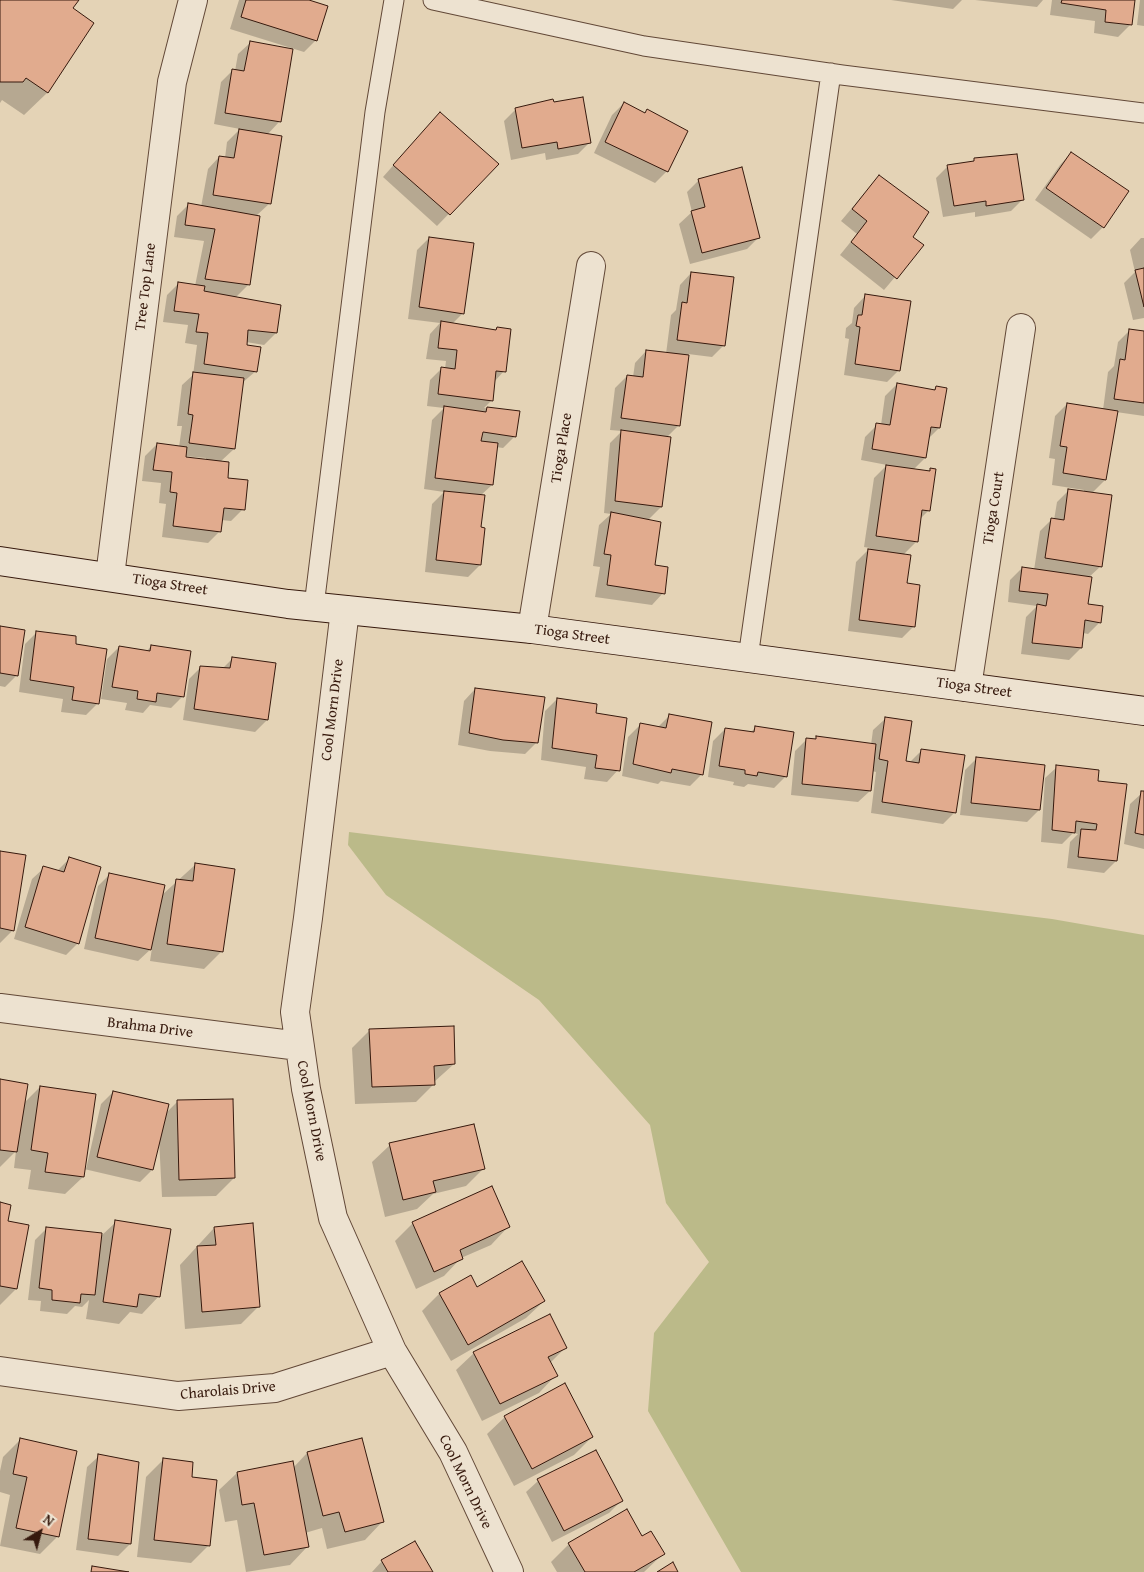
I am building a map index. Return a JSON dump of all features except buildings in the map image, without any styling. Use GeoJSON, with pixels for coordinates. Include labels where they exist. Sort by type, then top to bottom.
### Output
{"type":"FeatureCollection","features":[{"type":"Feature","properties":{"kind":"street","name":"Tree Top Lane"},"geometry":{"type":"LineString","coordinates":[[110,576],[172,82],[194,0]]}},
{"type":"Feature","properties":{"kind":"street","name":"Tioga Place"},"geometry":{"type":"LineString","coordinates":[[532,629],[592,266]]}},
{"type":"Feature","properties":{"kind":"street","name":"Tioga Court"},"geometry":{"type":"LineString","coordinates":[[967,687],[1021,328]]}},
{"type":"Feature","properties":{"kind":"street","name":"Tioga Street"},"geometry":{"type":"LineString","coordinates":[[0,561],[314,606],[532,629],[1144,711]]}},
{"type":"Feature","properties":{"kind":"street","name":"Cool Morn Drive"},"geometry":{"type":"LineString","coordinates":[[345,610],[295,1012],[306,1089],[333,1218],[392,1352],[453,1452],[509,1572]]}},
{"type":"Feature","properties":{"kind":"street","name":"Brahma Drive"},"geometry":{"type":"LineString","coordinates":[[0,1008],[299,1046]]}},
{"type":"Feature","properties":{"kind":"street","name":"Charolais Drive"},"geometry":{"type":"LineString","coordinates":[[0,1371],[178,1396],[275,1388],[392,1352]]}},
{"type":"Feature","properties":{"kind":"lane"},"geometry":{"type":"LineString","coordinates":[[314,606],[375,112],[394,0]]}},
{"type":"Feature","properties":{"kind":"lane"},"geometry":{"type":"LineString","coordinates":[[432,0],[644,46],[830,73],[1144,113]]}},
{"type":"Feature","properties":{"kind":"lane"},"geometry":{"type":"LineString","coordinates":[[748,658],[830,73]]}},
{"type":"Feature","properties":{"kind":"shaded area"},"geometry":{"type":"Polygon","coordinates":[[[349,832],[1052,919],[1144,935],[1144,1572],[741,1572],[648,1411],[654,1333],[709,1262],[666,1203],[650,1125],[539,1000],[386,895],[348,845],[349,832]]]}}]}
